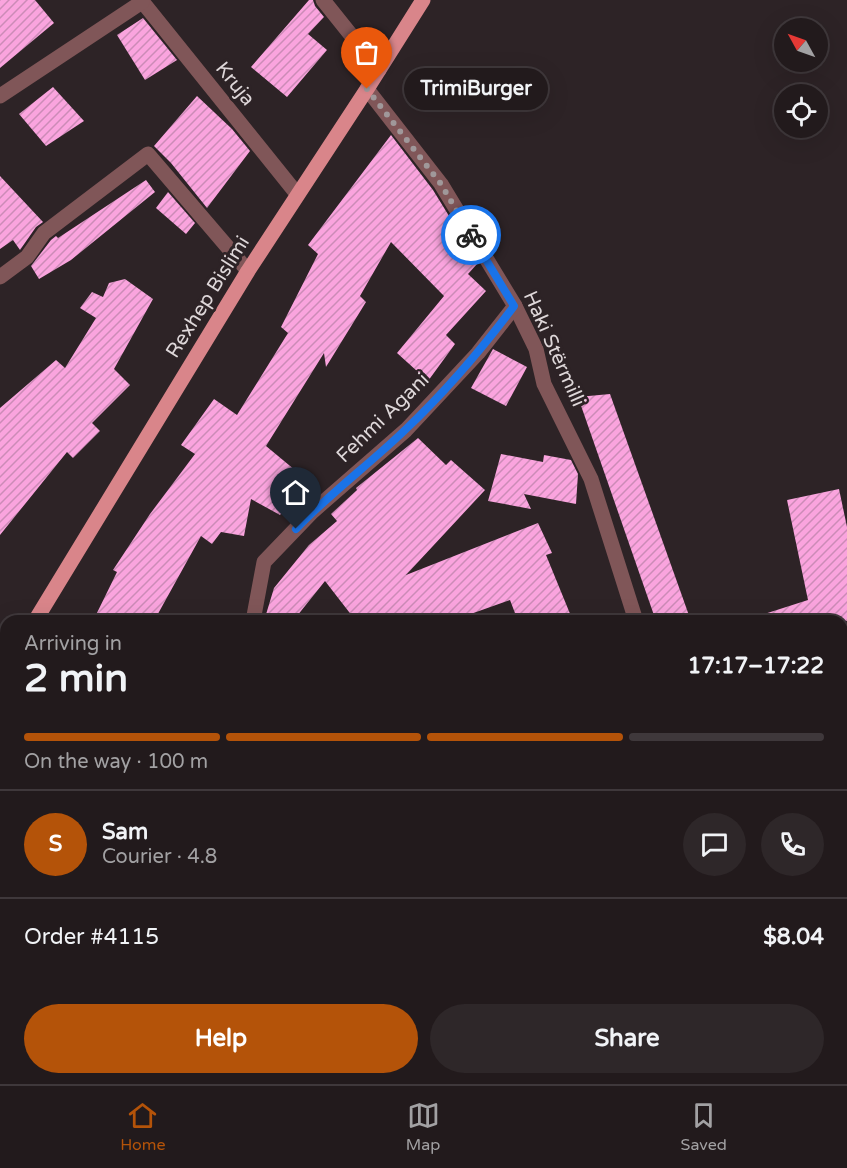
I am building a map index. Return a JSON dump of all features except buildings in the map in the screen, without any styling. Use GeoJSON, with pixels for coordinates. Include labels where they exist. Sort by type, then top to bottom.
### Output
{"type":"FeatureCollection","features":[{"type":"Feature","properties":{"kind":"main road","name":"Rexhep Bislimi"},"geometry":{"type":"LineString","coordinates":[[39,615],[248,271],[423,0]]}},
{"type":"Feature","properties":{"kind":"street"},"geometry":{"type":"LineString","coordinates":[[323,0],[379,70]]}},
{"type":"Feature","properties":{"kind":"street"},"geometry":{"type":"LineString","coordinates":[[0,96],[141,1]]}},
{"type":"Feature","properties":{"kind":"street","name":"Kruja"},"geometry":{"type":"LineString","coordinates":[[141,1],[297,194]]}},
{"type":"Feature","properties":{"kind":"street","name":"Haki Stërmilli"},"geometry":{"type":"LineString","coordinates":[[367,89],[441,184],[514,306],[536,349],[544,384],[591,479],[634,615]]}},
{"type":"Feature","properties":{"kind":"street"},"geometry":{"type":"LineString","coordinates":[[0,277],[27,257],[44,233],[148,154],[248,271]]}},
{"type":"Feature","properties":{"kind":"street","name":"Fehmi Agani"},"geometry":{"type":"LineString","coordinates":[[254,615],[264,562],[312,512],[406,430],[478,353],[514,306]]}},
{"type":"Feature","properties":{"kind":"way so far"},"geometry":{"type":"LineString","coordinates":[[367,89],[441,184],[471,235]]}},
{"type":"Feature","properties":{"kind":"place","name":"TrimiBurger"},"geometry":{"type":"Point","coordinates":[367,89]}},
{"type":"Feature","properties":{"kind":"route"},"geometry":{"type":"LineString","coordinates":[[296,529],[312,512],[406,430],[478,353],[514,306],[471,235]]}}]}
